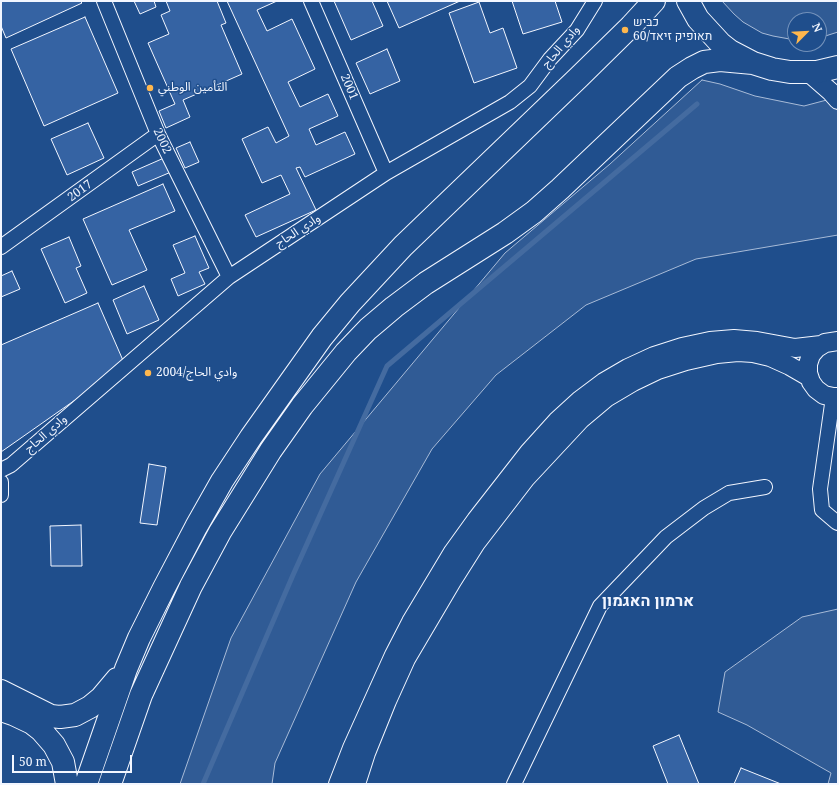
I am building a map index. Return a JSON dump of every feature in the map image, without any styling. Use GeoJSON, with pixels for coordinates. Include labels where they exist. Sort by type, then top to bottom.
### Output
{"type":"FeatureCollection","features":[{"type":"Feature","properties":{"kind":"highway"},"geometry":{"type":"LineString","coordinates":[[86,784],[126,669],[139,638],[196,527],[222,481],[251,437],[322,337],[350,303],[408,241],[579,77],[654,1]]}},
{"type":"Feature","properties":{"kind":"highway"},"geometry":{"type":"LineString","coordinates":[[688,1],[698,19],[721,44],[730,51],[754,63],[772,70],[790,72],[817,72],[838,67]]}},
{"type":"Feature","properties":{"kind":"highway"},"geometry":{"type":"LineString","coordinates":[[110,784],[141,695],[191,586],[220,532],[270,450],[302,406],[346,352],[368,329],[426,283],[505,233],[534,212],[678,77],[704,62],[720,60],[754,63]]}},
{"type":"Feature","properties":{"kind":"highway"},"geometry":{"type":"LineString","coordinates":[[1,692],[51,716],[60,717],[75,715],[90,707],[101,698],[126,669]]}},
{"type":"Feature","properties":{"kind":"highway"},"geometry":{"type":"LineString","coordinates":[[1,710],[32,723],[41,730],[54,745],[63,762],[67,784]]}},
{"type":"Feature","properties":{"kind":"street","name":"2002"},"geometry":{"type":"LineString","coordinates":[[104,1],[158,134],[229,276]]}},
{"type":"Feature","properties":{"kind":"street","name":"2001"},"geometry":{"type":"LineString","coordinates":[[311,1],[386,174]]}},
{"type":"Feature","properties":{"kind":"street","name":"وادي الحاج"},"geometry":{"type":"LineString","coordinates":[[1,470],[11,465],[229,276],[386,174],[510,102],[530,86],[550,59],[577,30],[595,1]]}},
{"type":"Feature","properties":{"kind":"street"},"geometry":{"type":"LineString","coordinates":[[808,72],[838,100]]}},
{"type":"Feature","properties":{"kind":"street","name":"2017"},"geometry":{"type":"LineString","coordinates":[[1,247],[158,134]]}},
{"type":"Feature","properties":{"kind":"street"},"geometry":{"type":"LineString","coordinates":[[338,784],[352,748],[394,655],[411,622],[454,552],[476,520],[529,452],[556,421],[604,382],[628,368],[654,356],[682,347],[710,341],[734,340],[757,341],[795,348],[830,343]]}},
{"type":"Feature","properties":{"kind":"street"},"geometry":{"type":"LineString","coordinates":[[830,343],[811,355],[808,364],[810,382],[824,395],[835,397],[820,489],[822,510],[838,522]]}},
{"type":"Feature","properties":{"kind":"street"},"geometry":{"type":"LineString","coordinates":[[356,784],[375,731],[403,666],[429,618],[476,543],[526,478],[580,419],[606,398],[633,382],[665,368],[686,361],[717,354],[738,352],[753,353],[790,366],[809,377]]}},
{"type":"Feature","properties":{"kind":"street"},"geometry":{"type":"LineString","coordinates":[[1,482],[1,495]]}},
{"type":"Feature","properties":{"kind":"street"},"geometry":{"type":"LineString","coordinates":[[514,784],[600,606],[666,537],[704,508],[729,493],[765,487]]}},
{"type":"Feature","properties":{"kind":"shaded area"},"geometry":{"type":"Polygon","coordinates":[[[722,1],[838,1],[838,32],[827,35],[827,12],[787,12],[787,39],[762,33],[743,22],[722,1]]]}},
{"type":"Feature","properties":{"kind":"shaded area"},"geometry":{"type":"Polygon","coordinates":[[[702,80],[720,84],[755,96],[804,106],[838,97],[838,235],[696,259],[586,305],[496,375],[432,449],[356,582],[275,763],[272,784],[180,784],[231,638],[320,474],[505,253],[610,164],[702,80]]]}},
{"type":"Feature","properties":{"kind":"shaded area"},"geometry":{"type":"Polygon","coordinates":[[[838,609],[838,784],[828,784],[831,773],[747,725],[718,712],[725,672],[802,617],[838,609]]]}},
{"type":"Feature","properties":{"kind":"building"},"geometry":{"type":"Polygon","coordinates":[[[1,1],[80,1],[82,3],[6,38],[1,26],[1,1]]]}},
{"type":"Feature","properties":{"kind":"building"},"geometry":{"type":"Polygon","coordinates":[[[134,1],[154,1],[156,7],[140,14],[134,1]]]}},
{"type":"Feature","properties":{"kind":"building"},"geometry":{"type":"Polygon","coordinates":[[[166,1],[217,1],[226,23],[221,25],[242,74],[183,100],[190,117],[166,128],[159,111],[175,104],[148,43],[169,34],[161,15],[170,11],[166,1]]]}},
{"type":"Feature","properties":{"kind":"building"},"geometry":{"type":"Polygon","coordinates":[[[227,1],[277,1],[257,10],[267,31],[292,19],[315,69],[288,82],[300,107],[328,94],[338,116],[309,129],[316,145],[345,132],[355,154],[305,177],[300,167],[296,168],[316,210],[256,237],[245,215],[290,194],[281,175],[262,183],[242,139],[268,127],[276,143],[289,136],[227,1]]]}},
{"type":"Feature","properties":{"kind":"building"},"geometry":{"type":"Polygon","coordinates":[[[334,1],[372,1],[383,26],[351,40],[334,1]]]}},
{"type":"Feature","properties":{"kind":"building"},"geometry":{"type":"Polygon","coordinates":[[[387,1],[460,1],[399,28],[387,1]]]}},
{"type":"Feature","properties":{"kind":"building"},"geometry":{"type":"Polygon","coordinates":[[[512,1],[555,1],[562,22],[523,34],[512,1]]]}},
{"type":"Feature","properties":{"kind":"building"},"geometry":{"type":"Polygon","coordinates":[[[479,2],[490,33],[503,28],[517,68],[474,83],[449,13],[479,2]]]}},
{"type":"Feature","properties":{"kind":"building"},"geometry":{"type":"Polygon","coordinates":[[[85,17],[118,93],[44,126],[11,49],[85,17]]]}},
{"type":"Feature","properties":{"kind":"building"},"geometry":{"type":"Polygon","coordinates":[[[387,49],[400,81],[370,94],[356,63],[387,49]]]}},
{"type":"Feature","properties":{"kind":"building"},"geometry":{"type":"Polygon","coordinates":[[[88,123],[104,158],[67,175],[51,139],[88,123]]]}},
{"type":"Feature","properties":{"kind":"building"},"geometry":{"type":"Polygon","coordinates":[[[190,142],[199,162],[185,168],[176,148],[190,142]]]}},
{"type":"Feature","properties":{"kind":"building"},"geometry":{"type":"Polygon","coordinates":[[[164,158],[171,172],[138,186],[132,172],[164,158]]]}},
{"type":"Feature","properties":{"kind":"building"},"geometry":{"type":"Polygon","coordinates":[[[163,184],[175,211],[129,230],[147,270],[112,285],[83,219],[163,184]]]}},
{"type":"Feature","properties":{"kind":"building"},"geometry":{"type":"Polygon","coordinates":[[[195,236],[209,268],[199,272],[205,284],[178,296],[171,279],[185,273],[173,245],[195,236]]]}},
{"type":"Feature","properties":{"kind":"building"},"geometry":{"type":"Polygon","coordinates":[[[69,237],[81,266],[76,268],[87,293],[65,303],[41,249],[69,237]]]}},
{"type":"Feature","properties":{"kind":"building"},"geometry":{"type":"Polygon","coordinates":[[[12,271],[20,289],[1,297],[1,276],[12,271]]]}},
{"type":"Feature","properties":{"kind":"building"},"geometry":{"type":"Polygon","coordinates":[[[144,286],[159,320],[127,334],[113,300],[144,286]]]}},
{"type":"Feature","properties":{"kind":"building"},"geometry":{"type":"Polygon","coordinates":[[[98,303],[125,365],[1,452],[1,345],[98,303]]]}},
{"type":"Feature","properties":{"kind":"building"},"geometry":{"type":"Polygon","coordinates":[[[149,464],[166,467],[157,525],[140,523],[149,464]]]}},
{"type":"Feature","properties":{"kind":"building"},"geometry":{"type":"Polygon","coordinates":[[[81,525],[82,566],[51,566],[50,526],[81,525]]]}},
{"type":"Feature","properties":{"kind":"building"},"geometry":{"type":"Polygon","coordinates":[[[679,735],[699,784],[668,784],[653,746],[679,735]]]}},
{"type":"Feature","properties":{"kind":"building"},"geometry":{"type":"Polygon","coordinates":[[[741,768],[781,784],[734,784],[741,768]]]}},
{"type":"Feature","properties":{"kind":"waterway"},"geometry":{"type":"LineString","coordinates":[[203,784],[293,575],[387,366],[697,104]]}},
{"type":"Feature","properties":{"kind":"place","name":"כביש 60/תאופיק זיאד"},"geometry":{"type":"Point","coordinates":[625,30]}},
{"type":"Feature","properties":{"kind":"place","name":"التأمين الوطني"},"geometry":{"type":"Point","coordinates":[150,88]}},
{"type":"Feature","properties":{"kind":"place","name":"وادي الحاج/2004"},"geometry":{"type":"Point","coordinates":[148,373]}},
{"type":"Feature","properties":{"kind":"district","name":"ארמון האגמון"},"geometry":{"type":"Point","coordinates":[648,601]}}]}
